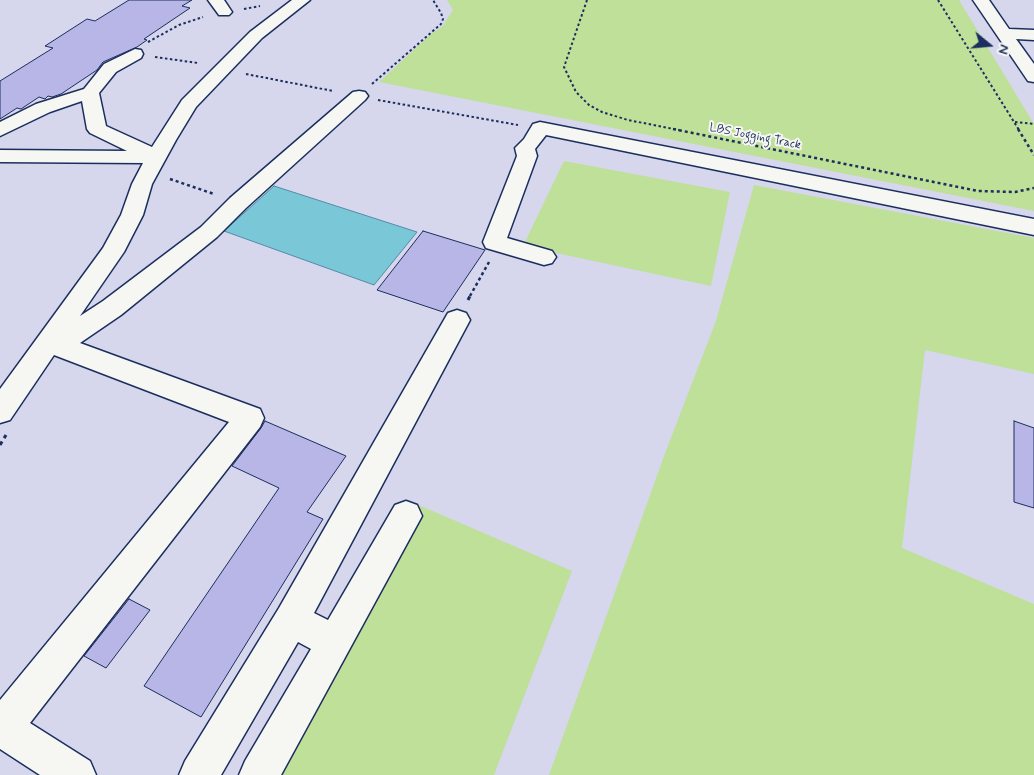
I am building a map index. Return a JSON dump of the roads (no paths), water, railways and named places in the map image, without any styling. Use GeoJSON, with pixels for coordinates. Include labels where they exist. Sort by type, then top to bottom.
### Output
{"type":"FeatureCollection","features":[{"type":"Feature","properties":{"kind":"street"},"geometry":{"type":"LineString","coordinates":[[0,411],[112,252],[132,215],[142,184],[152,164],[189,104],[256,36],[302,0]]}},
{"type":"Feature","properties":{"kind":"street"},"geometry":{"type":"LineString","coordinates":[[981,0],[1034,77]]}},
{"type":"Feature","properties":{"kind":"street"},"geometry":{"type":"LineString","coordinates":[[1005,34],[1034,35]]}},
{"type":"Feature","properties":{"kind":"street"},"geometry":{"type":"LineString","coordinates":[[0,130],[43,108],[90,92],[110,68],[135,54]]}},
{"type":"Feature","properties":{"kind":"street"},"geometry":{"type":"LineString","coordinates":[[90,92],[92,112],[97,129],[152,164]]}},
{"type":"Feature","properties":{"kind":"street"},"geometry":{"type":"LineString","coordinates":[[55,334],[64,340],[112,308],[210,232],[238,203],[359,96]]}},
{"type":"Feature","properties":{"kind":"street"},"geometry":{"type":"LineString","coordinates":[[544,257],[494,242],[527,156],[524,148],[532,142],[540,128],[1034,227]]}},
{"type":"Feature","properties":{"kind":"street"},"geometry":{"type":"LineString","coordinates":[[0,156],[152,164]]}},
{"type":"Feature","properties":{"kind":"street"},"geometry":{"type":"LineString","coordinates":[[199,775],[291,620],[457,320]]}},
{"type":"Feature","properties":{"kind":"street"},"geometry":{"type":"LineString","coordinates":[[55,334],[250,418],[2,728],[76,775]]}},
{"type":"Feature","properties":{"kind":"street"},"geometry":{"type":"LineString","coordinates":[[259,775],[406,516]]}},
{"type":"Feature","properties":{"kind":"street"},"geometry":{"type":"LineString","coordinates":[[291,620],[334,642]]}},
{"type":"Feature","properties":{"kind":"water"},"geometry":{"type":"Polygon","coordinates":[[[274,186],[417,232],[374,285],[224,231],[274,186]]]}}]}
